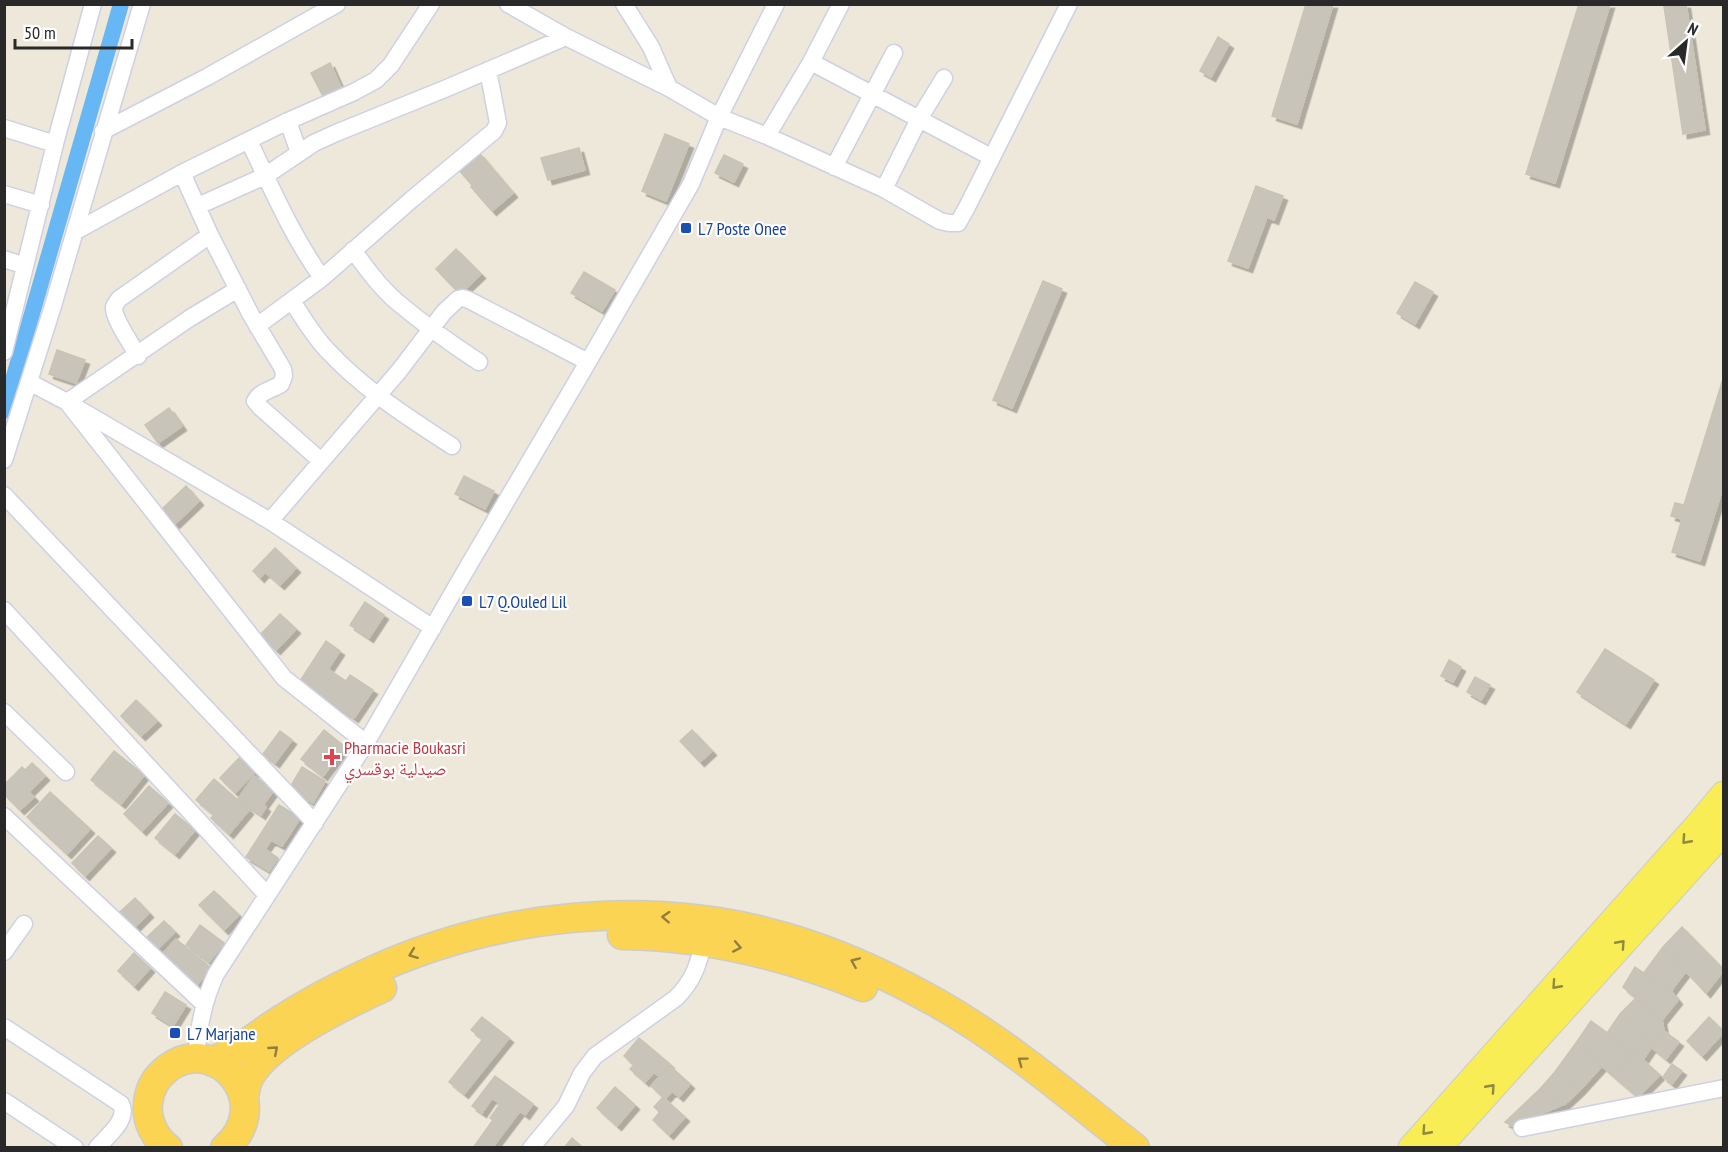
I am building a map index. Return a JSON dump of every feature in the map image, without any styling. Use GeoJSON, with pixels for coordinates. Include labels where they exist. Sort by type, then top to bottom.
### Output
{"type":"FeatureCollection","features":[{"type":"Feature","properties":{"kind":"highway"},"geometry":{"type":"LineString","coordinates":[[168,1148],[153,1132],[148,1119],[147,1106],[154,1082],[162,1072],[178,1063],[204,1060],[236,1049],[336,988],[393,962],[444,944],[485,932],[548,921],[612,915],[677,917],[742,927],[805,943],[857,963],[939,1004],[1000,1044],[1135,1148]]}},
{"type":"Feature","properties":{"kind":"highway"},"geometry":{"type":"LineString","coordinates":[[244,1098],[248,1080],[259,1065],[286,1040],[336,1010],[388,985],[442,964],[508,946],[576,937],[644,936],[704,941],[746,949],[806,965],[863,987],[945,1030],[1110,1148]]}},
{"type":"Feature","properties":{"kind":"highway"},"geometry":{"type":"LineString","coordinates":[[204,1060],[224,1068],[240,1086],[245,1112],[238,1140]]}},
{"type":"Feature","properties":{"kind":"highway"},"geometry":{"type":"LineString","coordinates":[[136,1148],[148,1119]]}},
{"type":"Feature","properties":{"kind":"main road"},"geometry":{"type":"LineString","coordinates":[[1412,1148],[1724,795]]}},
{"type":"Feature","properties":{"kind":"main road"},"geometry":{"type":"LineString","coordinates":[[1437,1148],[1724,831]]}},
{"type":"Feature","properties":{"kind":"street"},"geometry":{"type":"LineString","coordinates":[[4,352],[9,321],[93,4]]}},
{"type":"Feature","properties":{"kind":"street"},"geometry":{"type":"LineString","coordinates":[[7,448],[76,231],[142,4]]}},
{"type":"Feature","properties":{"kind":"street"},"geometry":{"type":"LineString","coordinates":[[104,131],[207,77],[337,4]]}},
{"type":"Feature","properties":{"kind":"street"},"geometry":{"type":"LineString","coordinates":[[76,231],[182,173],[376,80],[391,64],[431,4]]}},
{"type":"Feature","properties":{"kind":"street"},"geometry":{"type":"LineString","coordinates":[[508,4],[566,37],[669,88],[719,117],[884,189],[940,221],[949,223],[958,222],[1069,4]]}},
{"type":"Feature","properties":{"kind":"street"},"geometry":{"type":"LineString","coordinates":[[624,4],[651,47],[669,88]]}},
{"type":"Feature","properties":{"kind":"street"},"geometry":{"type":"LineString","coordinates":[[204,1060],[197,1041],[204,1004],[216,974],[366,743],[691,184],[719,117],[776,4]]}},
{"type":"Feature","properties":{"kind":"street"},"geometry":{"type":"LineString","coordinates":[[767,136],[811,62],[840,4]]}},
{"type":"Feature","properties":{"kind":"street"},"geometry":{"type":"LineString","coordinates":[[198,206],[265,176],[314,143],[566,37]]}},
{"type":"Feature","properties":{"kind":"street"},"geometry":{"type":"LineString","coordinates":[[834,167],[894,53]]}},
{"type":"Feature","properties":{"kind":"street"},"geometry":{"type":"LineString","coordinates":[[811,62],[991,157]]}},
{"type":"Feature","properties":{"kind":"street"},"geometry":{"type":"LineString","coordinates":[[257,326],[322,278],[491,134],[498,123],[488,70]]}},
{"type":"Feature","properties":{"kind":"street"},"geometry":{"type":"LineString","coordinates":[[884,189],[919,119],[944,78]]}},
{"type":"Feature","properties":{"kind":"street"},"geometry":{"type":"LineString","coordinates":[[288,121],[299,153]]}},
{"type":"Feature","properties":{"kind":"street"},"geometry":{"type":"LineString","coordinates":[[4,128],[55,144]]}},
{"type":"Feature","properties":{"kind":"street"},"geometry":{"type":"LineString","coordinates":[[249,141],[285,220],[322,278]]}},
{"type":"Feature","properties":{"kind":"street"},"geometry":{"type":"LineString","coordinates":[[182,173],[210,235],[257,326],[283,369],[284,376],[281,384],[262,393],[255,401],[321,461]]}},
{"type":"Feature","properties":{"kind":"street"},"geometry":{"type":"LineString","coordinates":[[4,194],[41,205]]}},
{"type":"Feature","properties":{"kind":"street"},"geometry":{"type":"LineString","coordinates":[[138,356],[116,317],[114,309],[116,304],[119,299],[210,235]]}},
{"type":"Feature","properties":{"kind":"street"},"geometry":{"type":"LineString","coordinates":[[353,250],[380,285],[395,300],[431,329],[479,362]]}},
{"type":"Feature","properties":{"kind":"street"},"geometry":{"type":"LineString","coordinates":[[4,259],[25,266]]}},
{"type":"Feature","properties":{"kind":"street"},"geometry":{"type":"LineString","coordinates":[[67,402],[138,356],[190,318],[238,289]]}},
{"type":"Feature","properties":{"kind":"street"},"geometry":{"type":"LineString","coordinates":[[270,521],[453,303],[463,298],[588,362]]}},
{"type":"Feature","properties":{"kind":"street"},"geometry":{"type":"LineString","coordinates":[[292,301],[310,330],[327,351],[378,395],[452,446]]}},
{"type":"Feature","properties":{"kind":"street"},"geometry":{"type":"LineString","coordinates":[[29,382],[270,521],[433,628]]}},
{"type":"Feature","properties":{"kind":"street"},"geometry":{"type":"LineString","coordinates":[[67,402],[284,678],[366,743]]}},
{"type":"Feature","properties":{"kind":"street"},"geometry":{"type":"LineString","coordinates":[[4,495],[315,823]]}},
{"type":"Feature","properties":{"kind":"street"},"geometry":{"type":"LineString","coordinates":[[4,610],[267,895]]}},
{"type":"Feature","properties":{"kind":"street"},"geometry":{"type":"LineString","coordinates":[[4,712],[66,772]]}},
{"type":"Feature","properties":{"kind":"street"},"geometry":{"type":"LineString","coordinates":[[4,816],[204,1004]]}},
{"type":"Feature","properties":{"kind":"street"},"geometry":{"type":"LineString","coordinates":[[6,948],[24,924]]}},
{"type":"Feature","properties":{"kind":"street"},"geometry":{"type":"LineString","coordinates":[[531,1148],[566,1106],[582,1072],[595,1056],[676,998],[682,991],[697,969],[704,941]]}},
{"type":"Feature","properties":{"kind":"street"},"geometry":{"type":"LineString","coordinates":[[4,1026],[121,1104],[124,1112],[121,1120],[97,1148]]}},
{"type":"Feature","properties":{"kind":"street"},"geometry":{"type":"LineString","coordinates":[[1522,1128],[1724,1088]]}},
{"type":"Feature","properties":{"kind":"street"},"geometry":{"type":"LineString","coordinates":[[4,1101],[75,1148]]}},
{"type":"Feature","properties":{"kind":"building"},"geometry":{"type":"Polygon","coordinates":[[[1306,4],[1333,4],[1297,124],[1272,116],[1306,4]]]}},
{"type":"Feature","properties":{"kind":"building"},"geometry":{"type":"Polygon","coordinates":[[[1579,4],[1610,4],[1555,183],[1526,174],[1579,4]]]}},
{"type":"Feature","properties":{"kind":"building"},"geometry":{"type":"Polygon","coordinates":[[[1686,4],[1705,130],[1683,134],[1664,6],[1686,4]]]}},
{"type":"Feature","properties":{"kind":"building"},"geometry":{"type":"Polygon","coordinates":[[[1218,37],[1229,44],[1211,77],[1200,71],[1218,37]]]}},
{"type":"Feature","properties":{"kind":"building"},"geometry":{"type":"Polygon","coordinates":[[[330,63],[343,92],[325,100],[311,73],[330,63]]]}},
{"type":"Feature","properties":{"kind":"building"},"geometry":{"type":"Polygon","coordinates":[[[665,134],[689,144],[666,201],[642,191],[665,134]]]}},
{"type":"Feature","properties":{"kind":"building"},"geometry":{"type":"Polygon","coordinates":[[[579,148],[585,170],[548,180],[541,158],[579,148]]]}},
{"type":"Feature","properties":{"kind":"building"},"geometry":{"type":"Polygon","coordinates":[[[479,153],[513,193],[492,211],[459,170],[479,153]]]}},
{"type":"Feature","properties":{"kind":"building"},"geometry":{"type":"Polygon","coordinates":[[[724,155],[743,164],[734,182],[715,173],[724,155]]]}},
{"type":"Feature","properties":{"kind":"building"},"geometry":{"type":"Polygon","coordinates":[[[1256,186],[1283,196],[1274,220],[1267,217],[1248,268],[1228,261],[1256,186]]]}},
{"type":"Feature","properties":{"kind":"building"},"geometry":{"type":"Polygon","coordinates":[[[456,249],[481,274],[460,294],[436,269],[456,249]]]}},
{"type":"Feature","properties":{"kind":"building"},"geometry":{"type":"Polygon","coordinates":[[[584,272],[615,290],[602,311],[571,293],[584,272]]]}},
{"type":"Feature","properties":{"kind":"building"},"geometry":{"type":"Polygon","coordinates":[[[1043,281],[1062,289],[1012,408],[993,400],[1043,281]]]}},
{"type":"Feature","properties":{"kind":"building"},"geometry":{"type":"Polygon","coordinates":[[[1415,282],[1433,292],[1415,324],[1397,313],[1415,282]]]}},
{"type":"Feature","properties":{"kind":"building"},"geometry":{"type":"Polygon","coordinates":[[[57,350],[85,360],[76,383],[49,374],[57,350]]]}},
{"type":"Feature","properties":{"kind":"building"},"geometry":{"type":"Polygon","coordinates":[[[1722,382],[1724,383],[1724,484],[1700,561],[1672,552],[1682,519],[1671,516],[1675,503],[1684,505],[1722,382]]]}},
{"type":"Feature","properties":{"kind":"building"},"geometry":{"type":"Polygon","coordinates":[[[169,408],[182,426],[158,443],[145,425],[169,408]]]}},
{"type":"Feature","properties":{"kind":"building"},"geometry":{"type":"Polygon","coordinates":[[[464,476],[494,491],[485,509],[455,494],[464,476]]]}},
{"type":"Feature","properties":{"kind":"building"},"geometry":{"type":"Polygon","coordinates":[[[186,486],[199,501],[175,524],[161,510],[186,486]]]}},
{"type":"Feature","properties":{"kind":"building"},"geometry":{"type":"Polygon","coordinates":[[[275,548],[296,568],[280,585],[265,572],[260,578],[253,571],[275,548]]]}},
{"type":"Feature","properties":{"kind":"building"},"geometry":{"type":"Polygon","coordinates":[[[365,602],[384,615],[369,638],[350,625],[365,602]]]}},
{"type":"Feature","properties":{"kind":"building"},"geometry":{"type":"Polygon","coordinates":[[[280,614],[296,629],[276,650],[260,635],[280,614]]]}},
{"type":"Feature","properties":{"kind":"building"},"geometry":{"type":"Polygon","coordinates":[[[326,641],[340,651],[328,669],[346,681],[350,675],[373,690],[354,718],[300,681],[326,641]]]}},
{"type":"Feature","properties":{"kind":"building"},"geometry":{"type":"Polygon","coordinates":[[[1605,649],[1654,680],[1626,724],[1577,692],[1605,649]]]}},
{"type":"Feature","properties":{"kind":"building"},"geometry":{"type":"Polygon","coordinates":[[[1449,660],[1461,667],[1453,682],[1441,676],[1449,660]]]}},
{"type":"Feature","properties":{"kind":"building"},"geometry":{"type":"Polygon","coordinates":[[[1475,677],[1490,685],[1481,700],[1467,692],[1475,677]]]}},
{"type":"Feature","properties":{"kind":"building"},"geometry":{"type":"Polygon","coordinates":[[[136,700],[157,721],[141,736],[121,716],[136,700]]]}},
{"type":"Feature","properties":{"kind":"building"},"geometry":{"type":"Polygon","coordinates":[[[324,730],[345,747],[323,776],[301,759],[324,730]]]}},
{"type":"Feature","properties":{"kind":"building"},"geometry":{"type":"Polygon","coordinates":[[[692,730],[712,751],[700,762],[680,741],[692,730]]]}},
{"type":"Feature","properties":{"kind":"building"},"geometry":{"type":"Polygon","coordinates":[[[280,731],[292,740],[275,763],[263,754],[280,731]]]}},
{"type":"Feature","properties":{"kind":"building"},"geometry":{"type":"Polygon","coordinates":[[[114,751],[144,775],[121,804],[91,780],[114,751]]]}},
{"type":"Feature","properties":{"kind":"building"},"geometry":{"type":"Polygon","coordinates":[[[239,758],[255,772],[235,793],[220,778],[239,758]]]}},
{"type":"Feature","properties":{"kind":"building"},"geometry":{"type":"Polygon","coordinates":[[[32,763],[45,776],[29,792],[34,797],[20,810],[4,794],[4,785],[22,767],[25,770],[32,763]]]}},
{"type":"Feature","properties":{"kind":"building"},"geometry":{"type":"Polygon","coordinates":[[[302,767],[325,781],[313,803],[289,789],[302,767]]]}},
{"type":"Feature","properties":{"kind":"building"},"geometry":{"type":"Polygon","coordinates":[[[254,776],[274,790],[263,805],[266,807],[261,815],[238,799],[254,776]]]}},
{"type":"Feature","properties":{"kind":"building"},"geometry":{"type":"Polygon","coordinates":[[[214,779],[249,810],[229,834],[211,818],[214,815],[196,800],[214,779]]]}},
{"type":"Feature","properties":{"kind":"building"},"geometry":{"type":"Polygon","coordinates":[[[149,786],[168,803],[142,831],[124,814],[149,786]]]}},
{"type":"Feature","properties":{"kind":"building"},"geometry":{"type":"Polygon","coordinates":[[[50,792],[90,829],[67,854],[27,817],[50,792]]]}},
{"type":"Feature","properties":{"kind":"building"},"geometry":{"type":"Polygon","coordinates":[[[279,805],[300,818],[282,846],[271,840],[265,849],[278,858],[269,871],[246,857],[279,805]]]}},
{"type":"Feature","properties":{"kind":"building"},"geometry":{"type":"Polygon","coordinates":[[[175,814],[195,830],[175,854],[155,838],[175,814]]]}},
{"type":"Feature","properties":{"kind":"building"},"geometry":{"type":"Polygon","coordinates":[[[98,836],[111,848],[85,876],[72,863],[98,836]]]}},
{"type":"Feature","properties":{"kind":"building"},"geometry":{"type":"Polygon","coordinates":[[[214,891],[239,915],[224,930],[199,905],[214,891]]]}},
{"type":"Feature","properties":{"kind":"building"},"geometry":{"type":"Polygon","coordinates":[[[135,898],[149,913],[135,927],[120,912],[135,898]]]}},
{"type":"Feature","properties":{"kind":"building"},"geometry":{"type":"Polygon","coordinates":[[[164,921],[175,932],[155,951],[144,940],[164,921]]]}},
{"type":"Feature","properties":{"kind":"building"},"geometry":{"type":"Polygon","coordinates":[[[200,925],[224,943],[209,962],[186,945],[200,925]]]}},
{"type":"Feature","properties":{"kind":"building"},"geometry":{"type":"Polygon","coordinates":[[[1682,927],[1724,970],[1706,993],[1663,947],[1682,927]]]}},
{"type":"Feature","properties":{"kind":"building"},"geometry":{"type":"Polygon","coordinates":[[[176,939],[211,968],[195,987],[160,957],[176,939]]]}},
{"type":"Feature","properties":{"kind":"building"},"geometry":{"type":"Polygon","coordinates":[[[1663,947],[1686,971],[1671,991],[1643,974],[1663,947]]]}},
{"type":"Feature","properties":{"kind":"building"},"geometry":{"type":"Polygon","coordinates":[[[134,953],[150,968],[134,986],[118,971],[134,953]]]}},
{"type":"Feature","properties":{"kind":"building"},"geometry":{"type":"Polygon","coordinates":[[[1635,967],[1671,991],[1678,1000],[1662,1020],[1623,987],[1635,967]]]}},
{"type":"Feature","properties":{"kind":"building"},"geometry":{"type":"Polygon","coordinates":[[[165,992],[186,1005],[173,1026],[152,1013],[165,992]]]}},
{"type":"Feature","properties":{"kind":"building"},"geometry":{"type":"Polygon","coordinates":[[[1636,998],[1662,1020],[1664,1031],[1655,1042],[1620,1014],[1636,998]]]}},
{"type":"Feature","properties":{"kind":"building"},"geometry":{"type":"Polygon","coordinates":[[[1620,1014],[1655,1042],[1643,1060],[1607,1033],[1620,1014]]]}},
{"type":"Feature","properties":{"kind":"building"},"geometry":{"type":"Polygon","coordinates":[[[482,1017],[509,1038],[464,1094],[449,1082],[483,1039],[471,1030],[482,1017]]]}},
{"type":"Feature","properties":{"kind":"building"},"geometry":{"type":"Polygon","coordinates":[[[1709,1017],[1724,1032],[1702,1056],[1687,1041],[1709,1017]]]}},
{"type":"Feature","properties":{"kind":"building"},"geometry":{"type":"Polygon","coordinates":[[[1591,1021],[1634,1052],[1612,1075],[1576,1043],[1591,1021]]]}},
{"type":"Feature","properties":{"kind":"building"},"geometry":{"type":"Polygon","coordinates":[[[1664,1031],[1679,1042],[1666,1059],[1651,1047],[1664,1031]]]}},
{"type":"Feature","properties":{"kind":"building"},"geometry":{"type":"Polygon","coordinates":[[[639,1038],[670,1064],[659,1076],[654,1072],[645,1082],[630,1069],[634,1065],[624,1056],[639,1038]]]}},
{"type":"Feature","properties":{"kind":"building"},"geometry":{"type":"Polygon","coordinates":[[[1576,1043],[1601,1067],[1580,1090],[1554,1073],[1576,1043]]]}},
{"type":"Feature","properties":{"kind":"building"},"geometry":{"type":"Polygon","coordinates":[[[1634,1052],[1660,1075],[1638,1097],[1612,1075],[1634,1052]]]}},
{"type":"Feature","properties":{"kind":"building"},"geometry":{"type":"Polygon","coordinates":[[[1672,1064],[1682,1071],[1672,1084],[1663,1077],[1672,1064]]]}},
{"type":"Feature","properties":{"kind":"building"},"geometry":{"type":"Polygon","coordinates":[[[670,1066],[690,1084],[679,1097],[672,1091],[665,1099],[685,1117],[669,1135],[653,1120],[660,1112],[654,1107],[663,1097],[651,1086],[670,1066]]]}},
{"type":"Feature","properties":{"kind":"building"},"geometry":{"type":"Polygon","coordinates":[[[1554,1073],[1580,1090],[1565,1104],[1539,1090],[1554,1073]]]}},
{"type":"Feature","properties":{"kind":"building"},"geometry":{"type":"Polygon","coordinates":[[[495,1076],[533,1104],[525,1115],[520,1111],[492,1148],[473,1148],[493,1120],[490,1118],[500,1104],[492,1098],[482,1113],[472,1106],[495,1076]]]}},
{"type":"Feature","properties":{"kind":"building"},"geometry":{"type":"Polygon","coordinates":[[[615,1087],[635,1105],[617,1126],[597,1108],[615,1087]]]}},
{"type":"Feature","properties":{"kind":"building"},"geometry":{"type":"Polygon","coordinates":[[[1539,1090],[1565,1104],[1512,1126],[1505,1122],[1539,1090]]]}},
{"type":"Feature","properties":{"kind":"building"},"geometry":{"type":"Polygon","coordinates":[[[572,1138],[583,1148],[564,1148],[572,1138]]]}},
{"type":"Feature","properties":{"kind":"waterway"},"geometry":{"type":"LineString","coordinates":[[4,411],[121,4]]}},
{"type":"Feature","properties":{"kind":"place","name":"L7 Poste Onee"},"geometry":{"type":"Point","coordinates":[686,228]}},
{"type":"Feature","properties":{"kind":"place","name":"L7 Q.Ouled Lil"},"geometry":{"type":"Point","coordinates":[467,601]}},
{"type":"Feature","properties":{"kind":"place","name":"Pharmacie Boukasri صيدلية بوقسري"},"geometry":{"type":"Point","coordinates":[332,757]}},
{"type":"Feature","properties":{"kind":"place","name":"L7 Marjane"},"geometry":{"type":"Point","coordinates":[175,1033]}}]}
